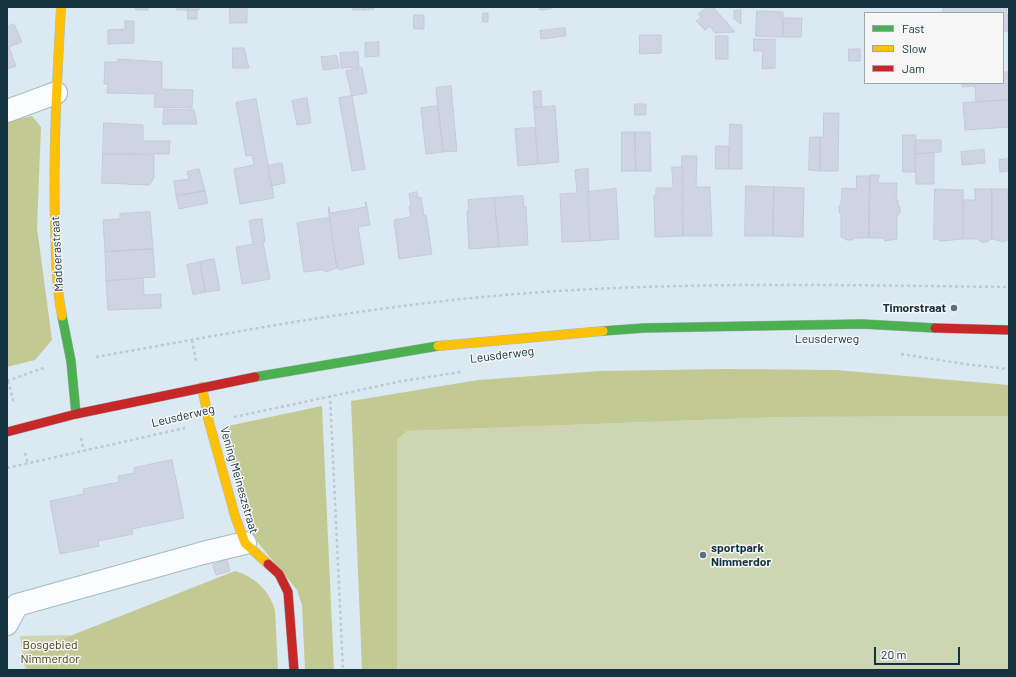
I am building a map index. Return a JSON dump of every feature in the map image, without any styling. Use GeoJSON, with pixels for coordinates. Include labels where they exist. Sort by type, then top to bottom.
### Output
{"type":"FeatureCollection","features":[{"type":"Feature","properties":{"kind":"street","name":"Madoerastraat"},"geometry":{"type":"LineString","coordinates":[[61,7],[56,93],[54,197],[56,257],[61,310],[71,361],[76,414]]}},
{"type":"Feature","properties":{"kind":"street"},"geometry":{"type":"LineString","coordinates":[[7,111],[56,93]]}},
{"type":"Feature","properties":{"kind":"street","name":"Leusderweg"},"geometry":{"type":"LineString","coordinates":[[7,432],[76,414],[202,387],[336,362],[429,347],[542,335],[644,328],[862,324],[955,329],[1009,330]]}},
{"type":"Feature","properties":{"kind":"street","name":"Vening Meineszstraat"},"geometry":{"type":"LineString","coordinates":[[202,387],[209,422],[235,516],[245,543],[269,563],[286,584],[290,601],[294,670]]}},
{"type":"Feature","properties":{"kind":"street"},"geometry":{"type":"LineString","coordinates":[[7,624],[17,605],[203,553],[245,543]]}},
{"type":"Feature","properties":{"kind":"path"},"geometry":{"type":"LineString","coordinates":[[192,340],[420,304],[541,293],[637,287],[773,284],[1009,287]]}},
{"type":"Feature","properties":{"kind":"path"},"geometry":{"type":"LineString","coordinates":[[899,354],[1009,369]]}},
{"type":"Feature","properties":{"kind":"path","name":"Leusderweg"},"geometry":{"type":"LineString","coordinates":[[7,468],[330,395],[402,381],[469,371]]}},
{"type":"Feature","properties":{"kind":"path"},"geometry":{"type":"LineString","coordinates":[[330,395],[343,670]]}},
{"type":"Feature","properties":{"kind":"green space"},"geometry":{"type":"Polygon","coordinates":[[[32,116],[41,127],[37,228],[52,340],[35,360],[7,367],[7,122],[32,116]]]}},
{"type":"Feature","properties":{"kind":"green space"},"geometry":{"type":"Polygon","coordinates":[[[727,369],[836,370],[1009,385],[1009,416],[781,417],[407,431],[397,440],[397,670],[362,670],[351,401],[478,380],[600,371],[727,369]]]}},
{"type":"Feature","properties":{"kind":"green space"},"geometry":{"type":"Polygon","coordinates":[[[322,406],[334,670],[305,670],[302,605],[297,590],[250,533],[223,427],[322,406]]]}},
{"type":"Feature","properties":{"kind":"green space","name":"sportpark Nimmerdor"},"geometry":{"type":"Polygon","coordinates":[[[1009,416],[1009,670],[397,670],[397,440],[407,431],[781,417],[1009,416]]]}},
{"type":"Feature","properties":{"kind":"green space"},"geometry":{"type":"Polygon","coordinates":[[[235,571],[255,581],[269,596],[275,610],[278,670],[27,670],[24,654],[235,571]]]}},
{"type":"Feature","properties":{"kind":"green space","name":"Bosgebied Nimmerdor"},"geometry":{"type":"Polygon","coordinates":[[[70,635],[81,670],[25,670],[20,636],[70,635]]]}},
{"type":"Feature","properties":{"kind":"building"},"geometry":{"type":"Polygon","coordinates":[[[136,7],[148,7],[148,10],[136,10],[136,7]]]}},
{"type":"Feature","properties":{"kind":"building"},"geometry":{"type":"Polygon","coordinates":[[[177,7],[188,7],[188,10],[177,10],[177,7]]]}},
{"type":"Feature","properties":{"kind":"building"},"geometry":{"type":"Polygon","coordinates":[[[188,7],[199,7],[199,10],[188,10],[188,7]]]}},
{"type":"Feature","properties":{"kind":"building"},"geometry":{"type":"Polygon","coordinates":[[[230,7],[247,7],[247,23],[230,23],[230,7]]]}},
{"type":"Feature","properties":{"kind":"building"},"geometry":{"type":"Polygon","coordinates":[[[353,7],[364,7],[364,10],[353,10],[353,7]]]}},
{"type":"Feature","properties":{"kind":"building"},"geometry":{"type":"Polygon","coordinates":[[[364,7],[374,7],[374,9],[364,10],[364,7]]]}},
{"type":"Feature","properties":{"kind":"building"},"geometry":{"type":"Polygon","coordinates":[[[540,7],[551,7],[551,9],[540,10],[540,7]]]}},
{"type":"Feature","properties":{"kind":"building"},"geometry":{"type":"Polygon","coordinates":[[[707,7],[713,7],[735,32],[715,33],[710,26],[705,30],[696,21],[701,17],[699,14],[707,7]]]}},
{"type":"Feature","properties":{"kind":"building"},"geometry":{"type":"Polygon","coordinates":[[[1006,7],[1007,15],[1009,15],[1008,31],[1004,31],[1004,12],[943,12],[943,8],[1006,7]]]}},
{"type":"Feature","properties":{"kind":"building"},"geometry":{"type":"Polygon","coordinates":[[[188,10],[197,10],[197,19],[188,19],[188,10]]]}},
{"type":"Feature","properties":{"kind":"building"},"geometry":{"type":"Polygon","coordinates":[[[741,10],[741,24],[734,19],[734,11],[741,10]]]}},
{"type":"Feature","properties":{"kind":"building"},"geometry":{"type":"Polygon","coordinates":[[[757,11],[783,12],[783,37],[756,36],[757,11]]]}},
{"type":"Feature","properties":{"kind":"building"},"geometry":{"type":"Polygon","coordinates":[[[483,13],[488,13],[488,22],[483,22],[483,13]]]}},
{"type":"Feature","properties":{"kind":"building"},"geometry":{"type":"Polygon","coordinates":[[[414,15],[424,15],[424,29],[414,29],[414,15]]]}},
{"type":"Feature","properties":{"kind":"building"},"geometry":{"type":"Polygon","coordinates":[[[784,18],[802,18],[801,37],[784,37],[784,18]]]}},
{"type":"Feature","properties":{"kind":"building"},"geometry":{"type":"Polygon","coordinates":[[[125,21],[134,21],[134,43],[108,44],[108,30],[125,29],[125,21]]]}},
{"type":"Feature","properties":{"kind":"building"},"geometry":{"type":"Polygon","coordinates":[[[14,24],[22,42],[9,47],[16,66],[7,69],[7,27],[14,24]]]}},
{"type":"Feature","properties":{"kind":"building"},"geometry":{"type":"Polygon","coordinates":[[[565,28],[566,36],[541,39],[540,31],[565,28]]]}},
{"type":"Feature","properties":{"kind":"building"},"geometry":{"type":"Polygon","coordinates":[[[640,35],[661,35],[661,53],[640,54],[640,35]]]}},
{"type":"Feature","properties":{"kind":"building"},"geometry":{"type":"Polygon","coordinates":[[[716,36],[728,36],[728,59],[716,59],[716,36]]]}},
{"type":"Feature","properties":{"kind":"building"},"geometry":{"type":"Polygon","coordinates":[[[754,39],[775,39],[775,68],[762,69],[763,51],[754,51],[754,39]]]}},
{"type":"Feature","properties":{"kind":"building"},"geometry":{"type":"Polygon","coordinates":[[[379,42],[379,56],[365,57],[365,43],[379,42]]]}},
{"type":"Feature","properties":{"kind":"building"},"geometry":{"type":"Polygon","coordinates":[[[233,48],[244,48],[249,68],[233,68],[233,48]]]}},
{"type":"Feature","properties":{"kind":"building"},"geometry":{"type":"Polygon","coordinates":[[[849,49],[860,49],[860,61],[849,61],[849,49]]]}},
{"type":"Feature","properties":{"kind":"building"},"geometry":{"type":"Polygon","coordinates":[[[358,52],[359,67],[341,68],[340,53],[358,52]]]}},
{"type":"Feature","properties":{"kind":"building"},"geometry":{"type":"Polygon","coordinates":[[[337,56],[339,68],[323,70],[321,57],[337,56]]]}},
{"type":"Feature","properties":{"kind":"building"},"geometry":{"type":"Polygon","coordinates":[[[118,59],[162,62],[162,89],[193,90],[192,108],[154,107],[155,94],[107,93],[108,84],[104,84],[105,62],[118,62],[118,59]]]}},
{"type":"Feature","properties":{"kind":"building"},"geometry":{"type":"Polygon","coordinates":[[[362,68],[367,93],[352,96],[346,71],[362,68]]]}},
{"type":"Feature","properties":{"kind":"building"},"geometry":{"type":"Polygon","coordinates":[[[1004,72],[1009,72],[1009,100],[976,102],[975,86],[962,87],[962,84],[1004,84],[1004,72]]]}},
{"type":"Feature","properties":{"kind":"building"},"geometry":{"type":"Polygon","coordinates":[[[451,86],[457,151],[443,152],[436,88],[451,86]]]}},
{"type":"Feature","properties":{"kind":"building"},"geometry":{"type":"Polygon","coordinates":[[[541,91],[542,107],[534,108],[533,92],[541,91]]]}},
{"type":"Feature","properties":{"kind":"building"},"geometry":{"type":"Polygon","coordinates":[[[352,96],[365,169],[352,171],[339,98],[352,96]]]}},
{"type":"Feature","properties":{"kind":"building"},"geometry":{"type":"Polygon","coordinates":[[[307,98],[311,123],[297,125],[292,101],[307,98]]]}},
{"type":"Feature","properties":{"kind":"building"},"geometry":{"type":"Polygon","coordinates":[[[256,99],[274,198],[240,204],[234,169],[254,165],[252,155],[246,156],[236,103],[256,99]]]}},
{"type":"Feature","properties":{"kind":"building"},"geometry":{"type":"Polygon","coordinates":[[[1009,100],[1009,127],[965,130],[963,103],[1009,100]]]}},
{"type":"Feature","properties":{"kind":"building"},"geometry":{"type":"Polygon","coordinates":[[[635,104],[646,104],[646,115],[635,115],[635,104]]]}},
{"type":"Feature","properties":{"kind":"building"},"geometry":{"type":"Polygon","coordinates":[[[438,106],[443,152],[426,154],[421,108],[438,106]]]}},
{"type":"Feature","properties":{"kind":"building"},"geometry":{"type":"Polygon","coordinates":[[[555,106],[559,162],[538,164],[534,108],[555,106]]]}},
{"type":"Feature","properties":{"kind":"building"},"geometry":{"type":"Polygon","coordinates":[[[164,109],[194,110],[197,124],[163,124],[164,109]]]}},
{"type":"Feature","properties":{"kind":"building"},"geometry":{"type":"Polygon","coordinates":[[[824,113],[839,113],[838,171],[820,171],[820,137],[823,137],[824,113]]]}},
{"type":"Feature","properties":{"kind":"building"},"geometry":{"type":"Polygon","coordinates":[[[104,123],[143,125],[143,141],[170,141],[169,154],[103,154],[104,123]]]}},
{"type":"Feature","properties":{"kind":"building"},"geometry":{"type":"Polygon","coordinates":[[[730,124],[742,125],[742,169],[729,169],[730,124]]]}},
{"type":"Feature","properties":{"kind":"building"},"geometry":{"type":"Polygon","coordinates":[[[535,128],[538,164],[518,166],[515,129],[535,128]]]}},
{"type":"Feature","properties":{"kind":"building"},"geometry":{"type":"Polygon","coordinates":[[[622,132],[635,132],[636,171],[622,171],[622,132]]]}},
{"type":"Feature","properties":{"kind":"building"},"geometry":{"type":"Polygon","coordinates":[[[635,132],[650,132],[651,171],[636,171],[635,132]]]}},
{"type":"Feature","properties":{"kind":"building"},"geometry":{"type":"Polygon","coordinates":[[[903,135],[916,135],[915,172],[903,172],[903,135]]]}},
{"type":"Feature","properties":{"kind":"building"},"geometry":{"type":"Polygon","coordinates":[[[810,137],[820,137],[820,171],[809,170],[810,137]]]}},
{"type":"Feature","properties":{"kind":"building"},"geometry":{"type":"Polygon","coordinates":[[[916,140],[941,140],[941,152],[915,154],[916,140]]]}},
{"type":"Feature","properties":{"kind":"building"},"geometry":{"type":"Polygon","coordinates":[[[716,146],[729,146],[729,169],[716,169],[716,146]]]}},
{"type":"Feature","properties":{"kind":"building"},"geometry":{"type":"Polygon","coordinates":[[[984,150],[985,163],[962,165],[961,152],[984,150]]]}},
{"type":"Feature","properties":{"kind":"building"},"geometry":{"type":"Polygon","coordinates":[[[934,153],[934,184],[916,184],[915,154],[934,153]]]}},
{"type":"Feature","properties":{"kind":"building"},"geometry":{"type":"Polygon","coordinates":[[[103,154],[154,155],[154,178],[149,185],[102,183],[103,154]]]}},
{"type":"Feature","properties":{"kind":"building"},"geometry":{"type":"Polygon","coordinates":[[[682,156],[697,156],[696,187],[710,187],[712,236],[683,236],[682,156]]]}},
{"type":"Feature","properties":{"kind":"building"},"geometry":{"type":"Polygon","coordinates":[[[1009,159],[1009,171],[1000,172],[999,160],[1009,159]]]}},
{"type":"Feature","properties":{"kind":"building"},"geometry":{"type":"Polygon","coordinates":[[[282,163],[285,183],[271,186],[267,166],[282,163]]]}},
{"type":"Feature","properties":{"kind":"building"},"geometry":{"type":"Polygon","coordinates":[[[672,167],[683,167],[683,236],[655,237],[654,195],[656,196],[656,188],[673,188],[672,167]]]}},
{"type":"Feature","properties":{"kind":"building"},"geometry":{"type":"Polygon","coordinates":[[[199,169],[205,191],[176,196],[174,181],[189,179],[187,172],[199,169]]]}},
{"type":"Feature","properties":{"kind":"building"},"geometry":{"type":"Polygon","coordinates":[[[588,169],[590,241],[562,242],[560,194],[577,193],[575,170],[588,169]]]}},
{"type":"Feature","properties":{"kind":"building"},"geometry":{"type":"Polygon","coordinates":[[[870,175],[879,175],[878,183],[897,183],[896,200],[898,200],[900,213],[897,216],[897,239],[885,241],[883,238],[869,238],[870,175]]]}},
{"type":"Feature","properties":{"kind":"building"},"geometry":{"type":"Polygon","coordinates":[[[857,176],[870,176],[869,238],[855,238],[853,240],[847,240],[841,237],[841,215],[839,212],[839,206],[841,204],[842,188],[856,189],[857,176]]]}},
{"type":"Feature","properties":{"kind":"building"},"geometry":{"type":"Polygon","coordinates":[[[746,186],[774,187],[773,236],[745,236],[746,186]]]}},
{"type":"Feature","properties":{"kind":"building"},"geometry":{"type":"Polygon","coordinates":[[[774,187],[804,188],[803,237],[773,236],[774,187]]]}},
{"type":"Feature","properties":{"kind":"building"},"geometry":{"type":"Polygon","coordinates":[[[616,189],[619,239],[590,241],[587,192],[616,189]]]}},
{"type":"Feature","properties":{"kind":"building"},"geometry":{"type":"Polygon","coordinates":[[[935,189],[963,190],[963,239],[940,241],[938,239],[934,239],[935,189]]]}},
{"type":"Feature","properties":{"kind":"building"},"geometry":{"type":"Polygon","coordinates":[[[975,189],[992,189],[992,239],[986,242],[981,242],[978,239],[963,239],[963,200],[975,200],[975,189]]]}},
{"type":"Feature","properties":{"kind":"building"},"geometry":{"type":"Polygon","coordinates":[[[992,189],[1008,189],[1009,239],[1004,242],[992,239],[992,189]]]}},
{"type":"Feature","properties":{"kind":"building"},"geometry":{"type":"Polygon","coordinates":[[[205,191],[208,203],[179,209],[176,196],[205,191]]]}},
{"type":"Feature","properties":{"kind":"building"},"geometry":{"type":"Polygon","coordinates":[[[417,192],[418,198],[421,197],[424,216],[426,215],[432,254],[399,259],[394,220],[411,217],[409,194],[417,192]]]}},
{"type":"Feature","properties":{"kind":"building"},"geometry":{"type":"Polygon","coordinates":[[[523,196],[524,207],[526,207],[528,245],[499,247],[494,198],[523,196]]]}},
{"type":"Feature","properties":{"kind":"building"},"geometry":{"type":"Polygon","coordinates":[[[494,198],[499,247],[469,249],[467,211],[469,210],[468,200],[494,198]]]}},
{"type":"Feature","properties":{"kind":"building"},"geometry":{"type":"Polygon","coordinates":[[[365,202],[370,225],[358,227],[364,264],[339,270],[339,267],[337,268],[328,207],[330,213],[366,207],[365,202]]]}},
{"type":"Feature","properties":{"kind":"building"},"geometry":{"type":"Polygon","coordinates":[[[150,212],[153,249],[105,252],[103,220],[120,219],[120,214],[150,212]]]}},
{"type":"Feature","properties":{"kind":"building"},"geometry":{"type":"Polygon","coordinates":[[[329,218],[337,268],[326,272],[323,270],[304,272],[297,223],[329,218]]]}},
{"type":"Feature","properties":{"kind":"building"},"geometry":{"type":"Polygon","coordinates":[[[262,219],[265,242],[263,242],[270,279],[242,284],[236,247],[253,244],[249,221],[262,219]]]}},
{"type":"Feature","properties":{"kind":"building"},"geometry":{"type":"Polygon","coordinates":[[[153,249],[155,277],[106,281],[105,252],[153,249]]]}},
{"type":"Feature","properties":{"kind":"building"},"geometry":{"type":"Polygon","coordinates":[[[214,259],[220,290],[205,292],[200,262],[214,259]]]}},
{"type":"Feature","properties":{"kind":"building"},"geometry":{"type":"Polygon","coordinates":[[[200,262],[205,292],[193,295],[187,265],[200,262]]]}},
{"type":"Feature","properties":{"kind":"building"},"geometry":{"type":"Polygon","coordinates":[[[143,279],[144,295],[161,294],[161,308],[108,310],[106,281],[143,279]]]}},
{"type":"Feature","properties":{"kind":"building"},"geometry":{"type":"Polygon","coordinates":[[[172,460],[184,518],[132,529],[133,534],[98,541],[99,546],[60,554],[50,501],[84,494],[83,489],[119,482],[118,476],[135,473],[134,468],[172,460]]]}},
{"type":"Feature","properties":{"kind":"building"},"geometry":{"type":"Polygon","coordinates":[[[227,560],[230,571],[216,575],[213,565],[227,560]]]}},
{"type":"Feature","properties":{"kind":"traffic: fast"},"geometry":{"type":"LineString","coordinates":[[62,316],[71,361],[76,414]]}},
{"type":"Feature","properties":{"kind":"traffic: fast"},"geometry":{"type":"LineString","coordinates":[[603,331],[644,328],[862,324],[935,328]]}},
{"type":"Feature","properties":{"kind":"traffic: fast"},"geometry":{"type":"LineString","coordinates":[[255,377],[438,346]]}},
{"type":"Feature","properties":{"kind":"traffic: slow"},"geometry":{"type":"LineString","coordinates":[[61,7],[56,116],[55,225],[57,270],[62,316]]}},
{"type":"Feature","properties":{"kind":"traffic: slow"},"geometry":{"type":"LineString","coordinates":[[438,346],[603,331]]}},
{"type":"Feature","properties":{"kind":"traffic: slow"},"geometry":{"type":"LineString","coordinates":[[202,387],[209,422],[235,516],[245,543],[268,564]]}},
{"type":"Feature","properties":{"kind":"traffic: jam"},"geometry":{"type":"LineString","coordinates":[[935,328],[1009,330]]}},
{"type":"Feature","properties":{"kind":"traffic: jam"},"geometry":{"type":"LineString","coordinates":[[7,432],[76,414],[255,377]]}},
{"type":"Feature","properties":{"kind":"traffic: jam"},"geometry":{"type":"LineString","coordinates":[[268,564],[279,574],[288,592],[294,670]]}},
{"type":"Feature","properties":{"kind":"place","name":"Timorstraat"},"geometry":{"type":"Point","coordinates":[954,308]}},
{"type":"Feature","properties":{"kind":"place","name":"sportpark Nimmerdor"},"geometry":{"type":"Point","coordinates":[703,555]}}]}
